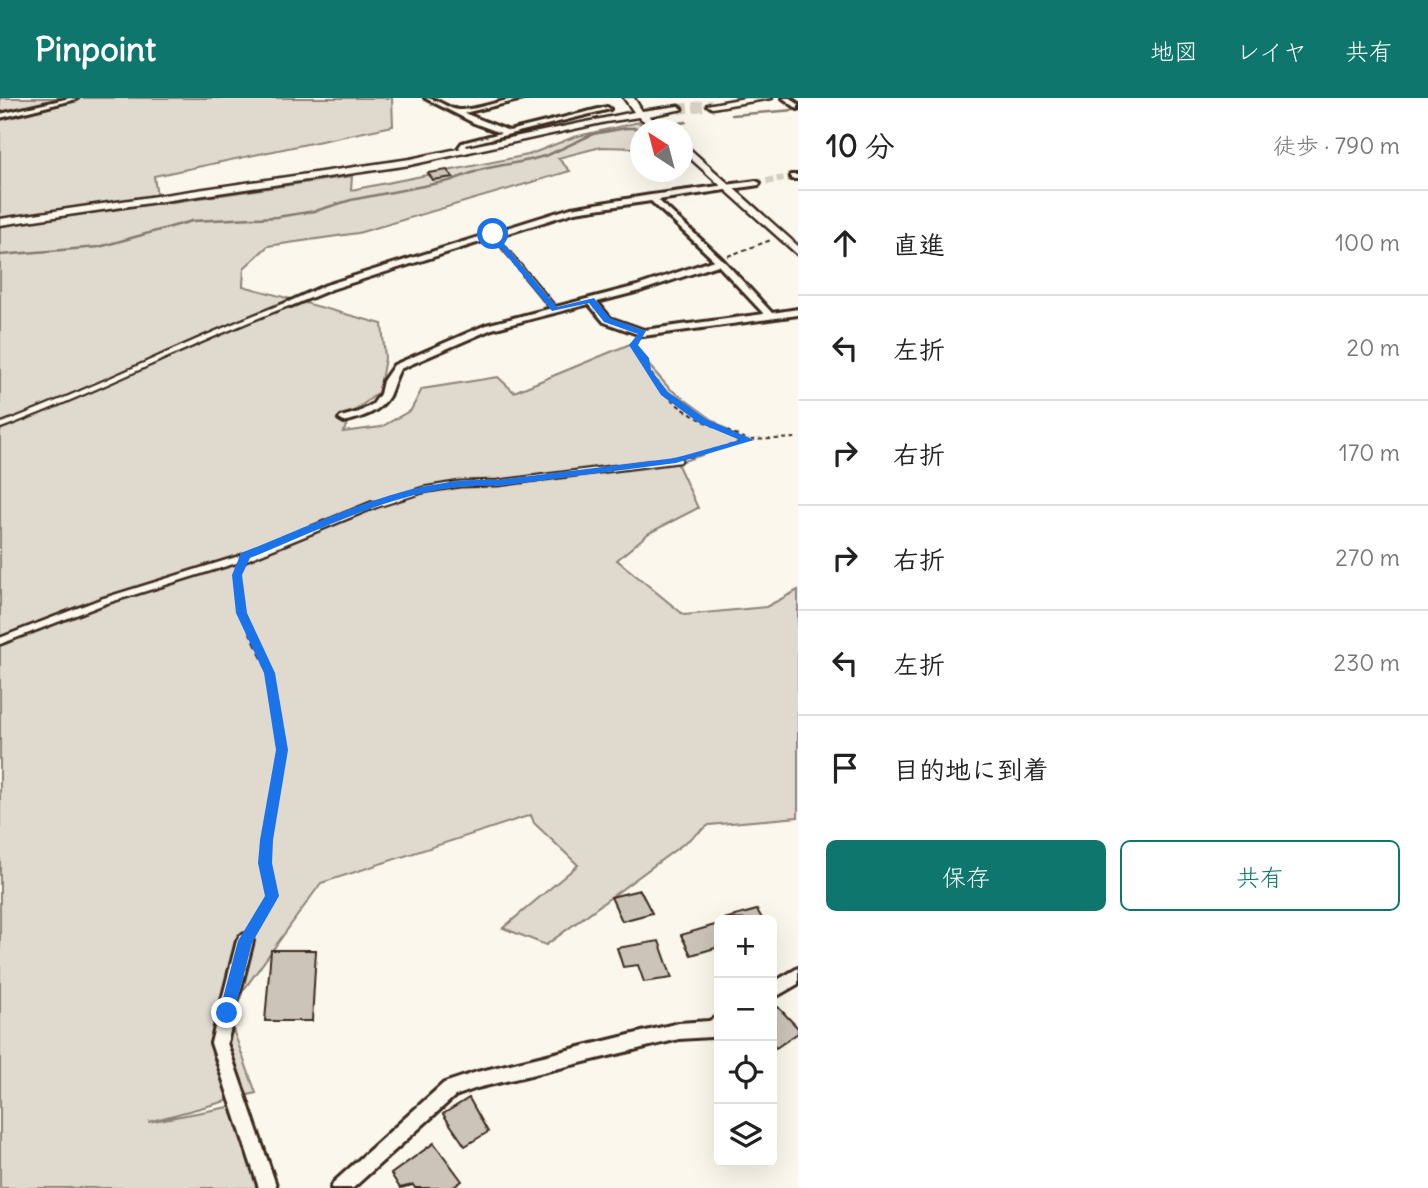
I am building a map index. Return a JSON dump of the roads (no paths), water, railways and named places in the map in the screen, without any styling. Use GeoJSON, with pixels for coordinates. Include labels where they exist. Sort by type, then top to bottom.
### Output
{"type":"FeatureCollection","features":[{"type":"Feature","properties":{"kind":"street"},"geometry":{"type":"LineString","coordinates":[[428,98],[509,134]]}},
{"type":"Feature","properties":{"kind":"street"},"geometry":{"type":"LineString","coordinates":[[457,113],[524,98]]}},
{"type":"Feature","properties":{"kind":"street"},"geometry":{"type":"LineString","coordinates":[[629,98],[639,114],[646,119]]}},
{"type":"Feature","properties":{"kind":"street"},"geometry":{"type":"LineString","coordinates":[[712,105],[767,98]]}},
{"type":"Feature","properties":{"kind":"street"},"geometry":{"type":"LineString","coordinates":[[786,98],[798,107]]}},
{"type":"Feature","properties":{"kind":"street"},"geometry":{"type":"LineString","coordinates":[[0,116],[74,99]]}},
{"type":"Feature","properties":{"kind":"street"},"geometry":{"type":"LineString","coordinates":[[465,151],[462,147],[464,144],[607,108]]}},
{"type":"Feature","properties":{"kind":"street"},"geometry":{"type":"LineString","coordinates":[[0,222],[297,181],[465,151],[639,114],[678,109]]}},
{"type":"Feature","properties":{"kind":"street"},"geometry":{"type":"LineString","coordinates":[[693,156],[798,252]]}},
{"type":"Feature","properties":{"kind":"street"},"geometry":{"type":"LineString","coordinates":[[288,304],[330,287],[574,210],[756,183]]}},
{"type":"Feature","properties":{"kind":"street"},"geometry":{"type":"LineString","coordinates":[[651,197],[719,261],[770,316]]}},
{"type":"Feature","properties":{"kind":"street"},"geometry":{"type":"LineString","coordinates":[[344,419],[376,406],[386,394],[388,381],[397,366],[489,327],[694,271],[719,261]]}},
{"type":"Feature","properties":{"kind":"street"},"geometry":{"type":"LineString","coordinates":[[591,300],[607,320],[643,332],[798,312]]}},
{"type":"Feature","properties":{"kind":"street"},"geometry":{"type":"LineString","coordinates":[[246,941],[219,1043],[268,1188]]}},
{"type":"Feature","properties":{"kind":"street"},"geometry":{"type":"LineString","coordinates":[[777,989],[798,975]]}},
{"type":"Feature","properties":{"kind":"street"},"geometry":{"type":"LineString","coordinates":[[340,1188],[450,1089],[679,1031],[714,1027]]}},
{"type":"Feature","properties":{"kind":"lane"},"geometry":{"type":"LineString","coordinates":[[493,234],[555,310]]}},
{"type":"Feature","properties":{"kind":"lane"},"geometry":{"type":"LineString","coordinates":[[0,426],[58,404],[242,320],[288,304]]}},
{"type":"Feature","properties":{"kind":"lane"},"geometry":{"type":"LineString","coordinates":[[0,641],[90,605],[212,569],[378,503],[442,486],[473,482],[498,483],[679,460]]}},
{"type":"Feature","properties":{"kind":"waterway"},"geometry":{"type":"LineString","coordinates":[[732,115],[795,110]]}},
{"type":"Feature","properties":{"kind":"waterway"},"geometry":{"type":"LineString","coordinates":[[0,255],[99,247],[192,221],[277,217],[315,211],[351,200],[449,181],[483,169],[530,160],[548,155],[593,134],[630,128]]}},
{"type":"Feature","properties":{"kind":"tunnel"},"geometry":{"type":"LineString","coordinates":[[678,109],[712,105]]}},
{"type":"Feature","properties":{"kind":"tunnel"},"geometry":{"type":"LineString","coordinates":[[756,183],[794,177]]}}]}
